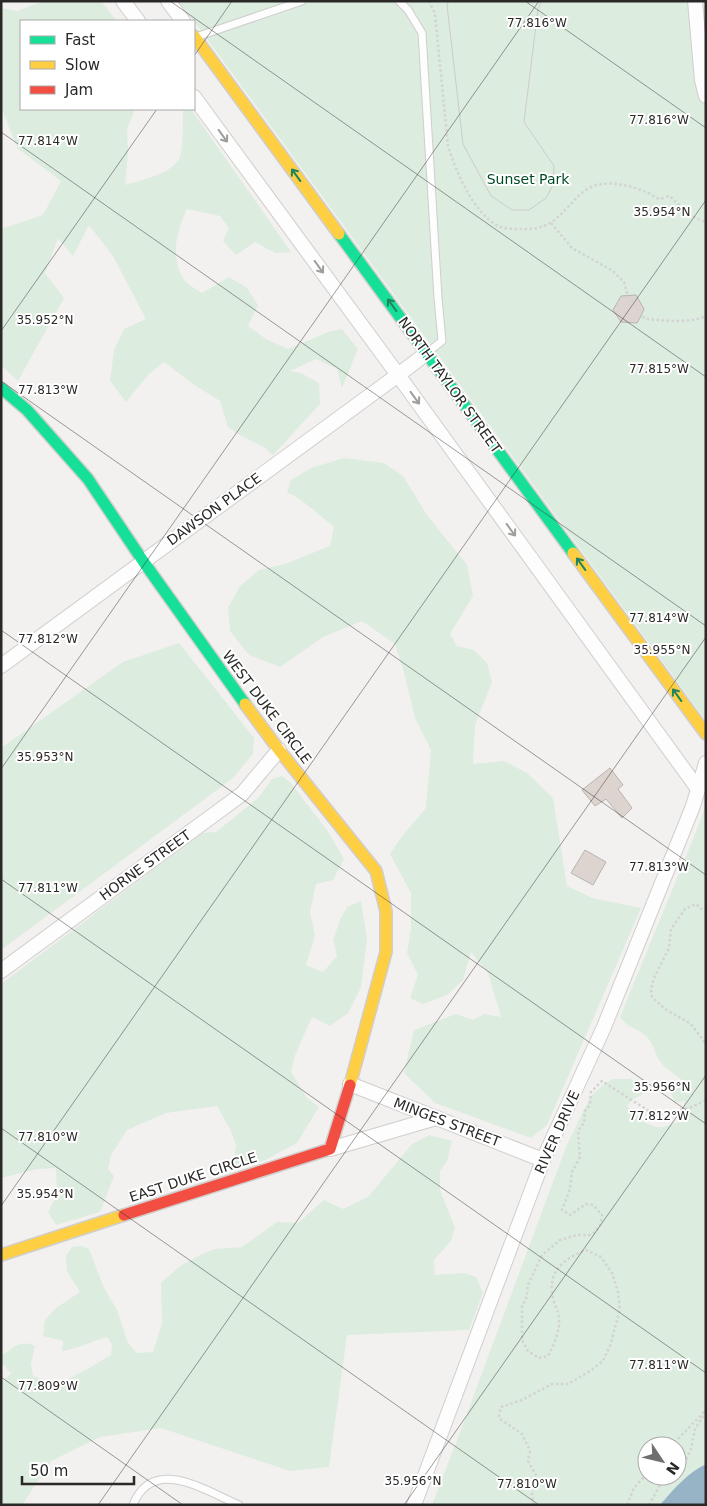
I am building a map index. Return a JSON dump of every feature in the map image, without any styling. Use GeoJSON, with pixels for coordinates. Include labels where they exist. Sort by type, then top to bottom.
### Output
{"type":"FeatureCollection","features":[{"type":"Feature","properties":{"kind":"street"},"geometry":{"type":"LineString","coordinates":[[123,1],[137,20]]}},
{"type":"Feature","properties":{"kind":"street"},"geometry":{"type":"LineString","coordinates":[[168,1],[182,20]]}},
{"type":"Feature","properties":{"kind":"street"},"geometry":{"type":"LineString","coordinates":[[695,1],[702,80],[706,96]]}},
{"type":"Feature","properties":{"kind":"street","name":"NORTH TAYLOR STREET"},"geometry":{"type":"LineString","coordinates":[[195,38],[706,734]]}},
{"type":"Feature","properties":{"kind":"street"},"geometry":{"type":"LineString","coordinates":[[195,98],[702,793]]}},
{"type":"Feature","properties":{"kind":"street","name":"DAWSON PLACE"},"geometry":{"type":"LineString","coordinates":[[1,666],[427,353]]}},
{"type":"Feature","properties":{"kind":"street","name":"WEST DUKE CIRCLE"},"geometry":{"type":"LineString","coordinates":[[1,388],[27,410],[88,479],[143,561],[278,750],[376,872],[386,911],[386,952],[350,1084]]}},
{"type":"Feature","properties":{"kind":"street","name":"HORNE STREET"},"geometry":{"type":"LineString","coordinates":[[1,971],[242,794],[278,750]]}},
{"type":"Feature","properties":{"kind":"street","name":"RIVER DRIVE"},"geometry":{"type":"LineString","coordinates":[[414,1505],[543,1160],[604,1027],[693,806],[702,793],[706,763]]}},
{"type":"Feature","properties":{"kind":"street"},"geometry":{"type":"LineString","coordinates":[[330,1150],[350,1084]]}},
{"type":"Feature","properties":{"kind":"street","name":"MINGES STREET"},"geometry":{"type":"LineString","coordinates":[[350,1084],[543,1160]]}},
{"type":"Feature","properties":{"kind":"street"},"geometry":{"type":"LineString","coordinates":[[330,1150],[436,1118]]}},
{"type":"Feature","properties":{"kind":"street","name":"EAST DUKE CIRCLE"},"geometry":{"type":"LineString","coordinates":[[1,1255],[330,1150]]}},
{"type":"Feature","properties":{"kind":"lane"},"geometry":{"type":"LineString","coordinates":[[195,37],[302,1]]}},
{"type":"Feature","properties":{"kind":"lane"},"geometry":{"type":"LineString","coordinates":[[399,1],[408,10],[422,33],[442,341],[427,353]]}},
{"type":"Feature","properties":{"kind":"lane"},"geometry":{"type":"LineString","coordinates":[[133,1505],[141,1490],[150,1482],[171,1478],[240,1505]]}},
{"type":"Feature","properties":{"kind":"path"},"geometry":{"type":"LineString","coordinates":[[429,1],[435,14],[448,146],[461,181],[482,211],[499,226],[527,230],[551,222],[582,193],[596,185],[607,184],[639,189],[658,199],[670,196],[691,217],[706,222]]}},
{"type":"Feature","properties":{"kind":"path"},"geometry":{"type":"LineString","coordinates":[[551,222],[572,248],[613,271],[624,282],[628,296],[645,319],[670,321],[701,319],[706,316]]}},
{"type":"Feature","properties":{"kind":"path"},"geometry":{"type":"LineString","coordinates":[[706,913],[696,904],[685,909],[671,929],[668,948],[651,989],[652,997],[665,1009],[691,1024],[706,1044]]}},
{"type":"Feature","properties":{"kind":"path"},"geometry":{"type":"LineString","coordinates":[[534,1505],[532,1493],[536,1477],[528,1461],[530,1451],[522,1434],[500,1419],[501,1407],[522,1400],[552,1384],[568,1384],[603,1361],[610,1346],[620,1309],[618,1292],[612,1273],[601,1257],[586,1250],[570,1256],[558,1267],[551,1281],[553,1298],[559,1318],[557,1340],[548,1356],[540,1358],[528,1351],[522,1340],[522,1305],[526,1300],[528,1284],[542,1255],[560,1240],[576,1235],[590,1235],[595,1232],[601,1223],[602,1215],[593,1206],[586,1204],[570,1215],[562,1210],[570,1189],[572,1172],[580,1157],[578,1131],[584,1123],[585,1111],[590,1105],[591,1092],[602,1081],[652,1113],[665,1114],[692,1107],[706,1100]]}},
{"type":"Feature","properties":{"kind":"path"},"geometry":{"type":"LineString","coordinates":[[681,1436],[706,1411]]}},
{"type":"Feature","properties":{"kind":"path"},"geometry":{"type":"LineString","coordinates":[[687,1458],[691,1449],[695,1429],[706,1411]]}},
{"type":"Feature","properties":{"kind":"path"},"geometry":{"type":"LineString","coordinates":[[627,1505],[637,1485]]}},
{"type":"Feature","properties":{"kind":"path"},"geometry":{"type":"LineString","coordinates":[[648,1505],[659,1486]]}},
{"type":"Feature","properties":{"kind":"green space"},"geometry":{"type":"Polygon","coordinates":[[[43,1],[101,1],[116,20],[20,20],[20,110],[135,110],[127,129],[128,153],[125,185],[164,172],[176,163],[180,157],[182,147],[183,110],[192,110],[291,252],[275,253],[255,242],[236,255],[223,241],[229,228],[220,216],[187,209],[180,225],[176,243],[177,261],[184,280],[202,293],[229,277],[247,288],[258,305],[248,326],[266,339],[288,349],[328,332],[342,329],[358,349],[342,388],[337,369],[316,359],[290,371],[301,373],[319,383],[320,404],[273,455],[264,447],[228,427],[220,401],[164,362],[149,374],[126,402],[110,381],[114,350],[124,329],[146,319],[113,256],[89,225],[73,256],[58,238],[45,273],[64,298],[18,381],[1,365],[1,229],[43,215],[61,181],[18,149],[1,107],[1,8],[17,11],[43,1]]]}},
{"type":"Feature","properties":{"kind":"green space","name":"Sunset Park"},"geometry":{"type":"Polygon","coordinates":[[[178,1],[706,1],[706,721],[195,20],[178,1]]]}},
{"type":"Feature","properties":{"kind":"green space"},"geometry":{"type":"Polygon","coordinates":[[[344,458],[384,463],[403,476],[427,515],[467,565],[473,596],[450,634],[457,646],[474,650],[487,663],[492,682],[475,725],[473,764],[504,761],[527,773],[553,798],[567,886],[592,898],[641,908],[547,1125],[531,1138],[435,1103],[404,1073],[414,1030],[456,1014],[473,1020],[484,1014],[501,1017],[488,973],[471,952],[463,980],[447,995],[423,1004],[410,998],[418,975],[407,953],[411,929],[411,893],[390,854],[402,836],[426,808],[431,750],[415,718],[395,644],[362,621],[323,637],[280,667],[249,655],[230,631],[228,608],[240,586],[259,570],[285,564],[330,546],[334,527],[301,500],[287,492],[291,480],[311,468],[344,458]]]}},
{"type":"Feature","properties":{"kind":"green space"},"geometry":{"type":"Polygon","coordinates":[[[179,643],[254,738],[253,754],[233,778],[1,950],[1,748],[123,662],[179,643]]]}},
{"type":"Feature","properties":{"kind":"green space"},"geometry":{"type":"Polygon","coordinates":[[[282,776],[290,782],[327,830],[344,859],[333,880],[316,884],[310,912],[315,935],[306,965],[323,972],[337,956],[333,940],[340,920],[347,907],[361,901],[367,939],[361,987],[348,1013],[330,1026],[312,1017],[295,1055],[291,1072],[307,1098],[319,1107],[297,1143],[265,1160],[233,1168],[236,1145],[230,1129],[217,1106],[166,1113],[127,1130],[111,1155],[108,1169],[114,1176],[100,1212],[56,1225],[48,1212],[57,1195],[56,1168],[38,1169],[1,1178],[1,984],[202,833],[216,832],[259,797],[272,779],[282,776]]]}},
{"type":"Feature","properties":{"kind":"green space"},"geometry":{"type":"Polygon","coordinates":[[[706,803],[706,1464],[687,1477],[687,1436],[637,1436],[637,1486],[677,1486],[660,1505],[432,1505],[566,1147],[590,1097],[604,1084],[613,1079],[631,1079],[644,1083],[642,1095],[633,1099],[627,1106],[637,1116],[650,1125],[658,1127],[679,1122],[685,1101],[674,1103],[672,1093],[684,1082],[662,1064],[646,1036],[620,1017],[700,822],[706,803]]]}},
{"type":"Feature","properties":{"kind":"green space"},"geometry":{"type":"Polygon","coordinates":[[[429,1135],[452,1141],[447,1161],[440,1171],[440,1190],[455,1228],[451,1241],[434,1260],[435,1275],[464,1273],[476,1277],[483,1293],[469,1330],[347,1335],[329,1467],[290,1471],[161,1428],[100,1437],[51,1461],[22,1505],[1,1505],[1,1382],[11,1374],[1,1361],[1,1356],[13,1347],[21,1344],[25,1343],[35,1346],[31,1364],[33,1376],[59,1384],[111,1355],[112,1344],[107,1337],[62,1351],[63,1341],[43,1336],[45,1320],[56,1308],[80,1292],[67,1271],[66,1256],[72,1247],[81,1246],[89,1249],[104,1288],[117,1310],[128,1343],[137,1353],[153,1352],[162,1323],[161,1283],[180,1266],[215,1249],[242,1247],[277,1222],[298,1223],[324,1200],[343,1209],[368,1197],[412,1144],[429,1135]]]}},
{"type":"Feature","properties":{"kind":"water"},"geometry":{"type":"Polygon","coordinates":[[[706,1464],[706,1505],[660,1505],[677,1486],[687,1486],[687,1477],[706,1464]]]}},
{"type":"Feature","properties":{"kind":"building"},"geometry":{"type":"Polygon","coordinates":[[[636,295],[644,309],[641,316],[637,323],[621,322],[613,310],[621,296],[636,295]]]}},
{"type":"Feature","properties":{"kind":"building"},"geometry":{"type":"Polygon","coordinates":[[[610,768],[623,785],[618,789],[632,808],[622,818],[606,799],[595,806],[582,790],[610,768]]]}},
{"type":"Feature","properties":{"kind":"building"},"geometry":{"type":"Polygon","coordinates":[[[585,850],[606,862],[593,885],[571,873],[585,850]]]}},
{"type":"Feature","properties":{"kind":"tram line"},"geometry":{"type":"LineString","coordinates":[[449,1],[447,5],[463,144],[491,196],[512,210],[529,210],[546,198],[553,185],[554,166],[524,122],[538,9],[542,1]]}},
{"type":"Feature","properties":{"kind":"traffic: fast"},"geometry":{"type":"LineString","coordinates":[[339,234],[573,553]]}},
{"type":"Feature","properties":{"kind":"traffic: fast"},"geometry":{"type":"LineString","coordinates":[[1,388],[27,410],[88,479],[143,561],[245,704]]}},
{"type":"Feature","properties":{"kind":"traffic: slow"},"geometry":{"type":"LineString","coordinates":[[195,37],[339,234]]}},
{"type":"Feature","properties":{"kind":"traffic: slow"},"geometry":{"type":"LineString","coordinates":[[573,553],[706,734]]}},
{"type":"Feature","properties":{"kind":"traffic: slow"},"geometry":{"type":"LineString","coordinates":[[245,704],[279,750],[376,871],[386,911],[386,952],[350,1085]]}},
{"type":"Feature","properties":{"kind":"traffic: slow"},"geometry":{"type":"LineString","coordinates":[[1,1255],[124,1215]]}},
{"type":"Feature","properties":{"kind":"traffic: jam"},"geometry":{"type":"LineString","coordinates":[[124,1215],[330,1149],[350,1085]]}}]}
